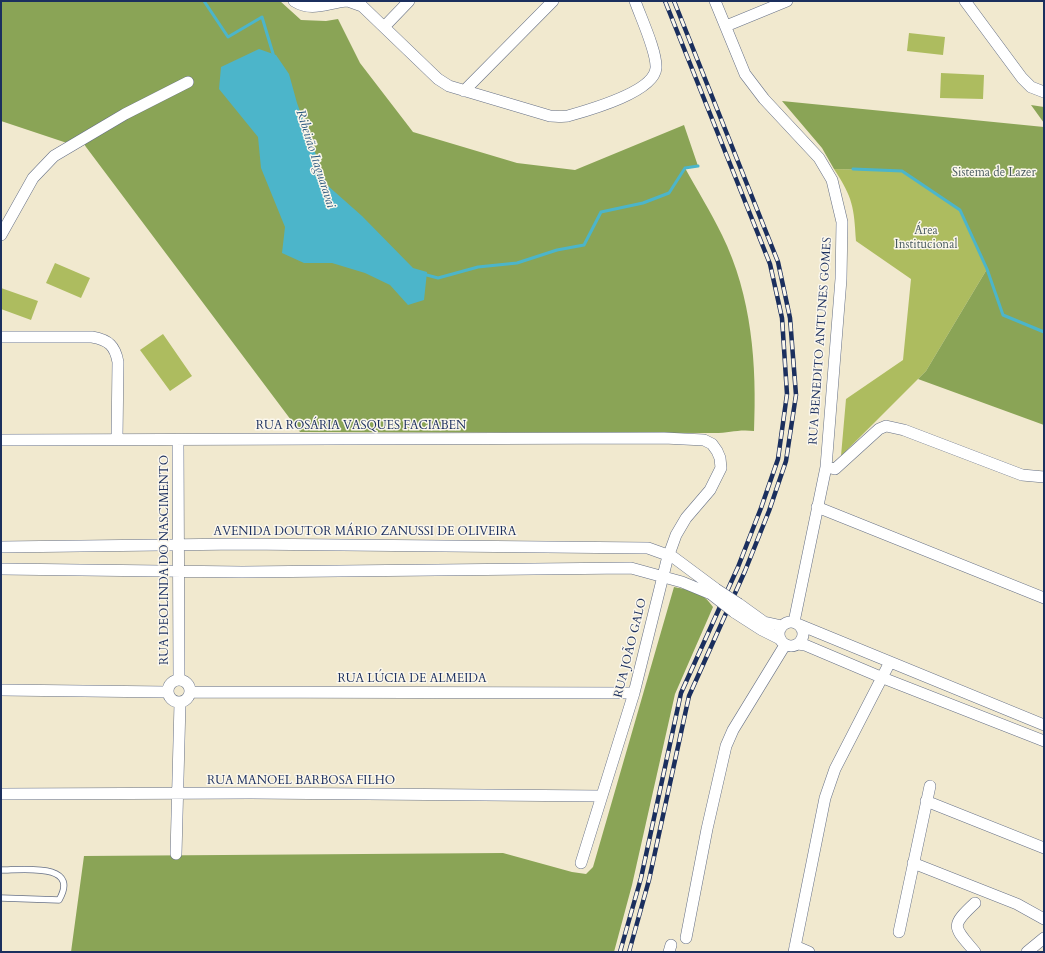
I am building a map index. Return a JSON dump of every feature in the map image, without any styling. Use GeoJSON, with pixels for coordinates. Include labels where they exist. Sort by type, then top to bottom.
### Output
{"type":"FeatureCollection","features":[{"type":"Feature","properties":{"kind":"street"},"geometry":{"type":"LineString","coordinates":[[294,1],[307,7],[320,7],[336,1],[348,1],[362,6],[438,79],[449,86],[550,116],[566,116],[629,95],[640,90],[654,77],[656,68],[654,55],[635,1]]}},
{"type":"Feature","properties":{"kind":"street"},"geometry":{"type":"LineString","coordinates":[[384,27],[409,1]]}},
{"type":"Feature","properties":{"kind":"street"},"geometry":{"type":"LineString","coordinates":[[464,91],[553,1]]}},
{"type":"Feature","properties":{"kind":"street","name":"RUA BENEDITO ANTUNES GOMES"},"geometry":{"type":"LineString","coordinates":[[715,1],[745,74],[764,99],[819,158],[832,180],[842,222],[841,279],[826,467],[817,507],[797,624]]}},
{"type":"Feature","properties":{"kind":"street"},"geometry":{"type":"LineString","coordinates":[[726,26],[787,1]]}},
{"type":"Feature","properties":{"kind":"street"},"geometry":{"type":"LineString","coordinates":[[965,1],[1022,78],[1031,87],[1044,92]]}},
{"type":"Feature","properties":{"kind":"street"},"geometry":{"type":"LineString","coordinates":[[1,235],[33,178],[54,156],[125,114],[188,82]]}},
{"type":"Feature","properties":{"kind":"street"},"geometry":{"type":"LineString","coordinates":[[1,337],[92,337],[104,339],[110,343],[116,350],[118,362],[117,439]]}},
{"type":"Feature","properties":{"kind":"street"},"geometry":{"type":"LineString","coordinates":[[826,467],[835,469],[879,429],[886,426],[904,430],[1022,474],[1044,477]]}},
{"type":"Feature","properties":{"kind":"street","name":"RUA ROSÁRIA VASQUES FACIABEN"},"geometry":{"type":"LineString","coordinates":[[1,440],[664,438],[704,440],[712,444],[717,451]]}},
{"type":"Feature","properties":{"kind":"street","name":"RUA DEOLINDA DO NASCIMENTO"},"geometry":{"type":"LineString","coordinates":[[178,440],[180,570],[179,680]]}},
{"type":"Feature","properties":{"kind":"street","name":"RUA JOÃO GALO"},"geometry":{"type":"LineString","coordinates":[[581,862],[600,796],[634,693],[668,555],[676,535],[686,518],[717,479],[721,468],[720,458],[717,451]]}},
{"type":"Feature","properties":{"kind":"street"},"geometry":{"type":"LineString","coordinates":[[817,507],[1044,598]]}},
{"type":"Feature","properties":{"kind":"street","name":"AVENIDA DOUTOR MÁRIO ZANUSSI DE OLIVEIRA"},"geometry":{"type":"LineString","coordinates":[[1,547],[241,544],[648,548],[668,555],[714,592]]}},
{"type":"Feature","properties":{"kind":"street"},"geometry":{"type":"LineString","coordinates":[[1,569],[180,570],[242,572],[632,568],[714,592],[762,630],[782,642],[792,646],[798,644],[806,645],[883,678],[1044,741]]}},
{"type":"Feature","properties":{"kind":"street"},"geometry":{"type":"LineString","coordinates":[[736,608],[764,622],[782,626]]}},
{"type":"Feature","properties":{"kind":"street"},"geometry":{"type":"LineString","coordinates":[[686,938],[706,829],[726,746],[733,730],[782,642],[779,632],[782,626],[787,622],[797,624],[1044,725]]}},
{"type":"Feature","properties":{"kind":"street"},"geometry":{"type":"LineString","coordinates":[[797,624],[803,632],[803,639],[798,644]]}},
{"type":"Feature","properties":{"kind":"street"},"geometry":{"type":"LineString","coordinates":[[810,952],[795,949],[825,798],[832,776],[890,662]]}},
{"type":"Feature","properties":{"kind":"street"},"geometry":{"type":"LineString","coordinates":[[179,680],[187,684],[190,692],[186,700],[180,703],[172,701],[167,692],[170,684],[179,680]]}},
{"type":"Feature","properties":{"kind":"street"},"geometry":{"type":"LineString","coordinates":[[1,690],[167,692]]}},
{"type":"Feature","properties":{"kind":"street","name":"RUA LÚCIA DE ALMEIDA"},"geometry":{"type":"LineString","coordinates":[[190,692],[634,693]]}},
{"type":"Feature","properties":{"kind":"street"},"geometry":{"type":"LineString","coordinates":[[176,854],[180,703]]}},
{"type":"Feature","properties":{"kind":"street"},"geometry":{"type":"LineString","coordinates":[[899,932],[930,786]]}},
{"type":"Feature","properties":{"kind":"street","name":"RUA MANOEL BARBOSA FILHO"},"geometry":{"type":"LineString","coordinates":[[1,794],[600,796]]}},
{"type":"Feature","properties":{"kind":"street"},"geometry":{"type":"LineString","coordinates":[[926,801],[1044,848]]}},
{"type":"Feature","properties":{"kind":"street"},"geometry":{"type":"LineString","coordinates":[[913,863],[1017,904],[1044,919]]}},
{"type":"Feature","properties":{"kind":"street"},"geometry":{"type":"LineString","coordinates":[[975,903],[959,918],[957,931],[975,952]]}},
{"type":"Feature","properties":{"kind":"street"},"geometry":{"type":"LineString","coordinates":[[1027,952],[1044,938]]}},
{"type":"Feature","properties":{"kind":"lane"},"geometry":{"type":"LineString","coordinates":[[1,870],[45,870],[59,875],[64,882],[64,891],[59,900],[1,898]]}},
{"type":"Feature","properties":{"kind":"green space"},"geometry":{"type":"Polygon","coordinates":[[[1,1],[280,1],[301,20],[326,21],[338,19],[360,63],[413,132],[517,163],[575,170],[684,125],[698,166],[685,168],[722,235],[732,258],[746,306],[753,356],[755,406],[754,431],[743,430],[714,433],[300,432],[79,136],[67,143],[1,121],[1,1]]]}},
{"type":"Feature","properties":{"kind":"green space"},"geometry":{"type":"Polygon","coordinates":[[[909,33],[945,37],[943,55],[907,51],[909,33]]]}},
{"type":"Feature","properties":{"kind":"green space"},"geometry":{"type":"Polygon","coordinates":[[[941,73],[984,75],[983,99],[940,98],[941,73]]]}},
{"type":"Feature","properties":{"kind":"green space","name":"Sistema de Lazer"},"geometry":{"type":"Polygon","coordinates":[[[782,101],[1044,127],[1044,425],[918,379],[926,371],[987,269],[960,210],[902,171],[834,169],[822,148],[782,101]]]}},
{"type":"Feature","properties":{"kind":"green space"},"geometry":{"type":"Polygon","coordinates":[[[1031,105],[1044,107],[1044,123],[1031,105]]]}},
{"type":"Feature","properties":{"kind":"green space","name":"Área Institucional"},"geometry":{"type":"Polygon","coordinates":[[[834,169],[902,171],[960,210],[987,269],[926,371],[841,456],[846,399],[903,360],[911,279],[856,241],[853,211],[849,196],[834,169]]]}},
{"type":"Feature","properties":{"kind":"green space"},"geometry":{"type":"Polygon","coordinates":[[[55,263],[90,278],[81,298],[46,283],[55,263]]]}},
{"type":"Feature","properties":{"kind":"green space"},"geometry":{"type":"Polygon","coordinates":[[[1,288],[38,301],[31,320],[1,309],[1,288]]]}},
{"type":"Feature","properties":{"kind":"green space"},"geometry":{"type":"Polygon","coordinates":[[[163,334],[192,376],[170,391],[140,350],[163,334]]]}},
{"type":"Feature","properties":{"kind":"green space"},"geometry":{"type":"Polygon","coordinates":[[[674,587],[696,592],[705,598],[713,607],[675,694],[632,885],[614,952],[71,952],[84,856],[503,853],[572,872],[586,874],[593,867],[674,587]]]}},
{"type":"Feature","properties":{"kind":"water"},"geometry":{"type":"Polygon","coordinates":[[[259,49],[276,55],[289,74],[297,103],[327,185],[362,216],[413,268],[427,272],[424,300],[408,305],[390,285],[365,273],[332,263],[304,263],[282,253],[285,227],[261,168],[258,137],[219,89],[221,67],[259,49]]]}},
{"type":"Feature","properties":{"kind":"waterway","name":"Ribeirão Itaguaravai"},"geometry":{"type":"LineString","coordinates":[[204,1],[228,37],[262,17],[274,57]]}},
{"type":"Feature","properties":{"kind":"waterway","name":"Ribeirão Itaguaravai"},"geometry":{"type":"LineString","coordinates":[[423,274],[438,278],[478,267],[517,263],[557,250],[584,245],[601,212],[643,203],[669,193],[685,168],[698,166]]}},
{"type":"Feature","properties":{"kind":"waterway","name":"Ribeirão Itaguaravai"},"geometry":{"type":"LineString","coordinates":[[853,169],[902,171],[960,210],[987,269],[1003,315],[1044,332]]}},
{"type":"Feature","properties":{"kind":"railway"},"geometry":{"type":"LineString","coordinates":[[620,952],[641,878],[681,693],[738,567],[761,508],[778,459],[787,394],[782,318],[770,264],[665,1]]}},
{"type":"Feature","properties":{"kind":"railway"},"geometry":{"type":"LineString","coordinates":[[629,952],[649,880],[689,696],[745,571],[769,511],[786,461],[796,395],[790,318],[778,262],[674,1]]}}]}
